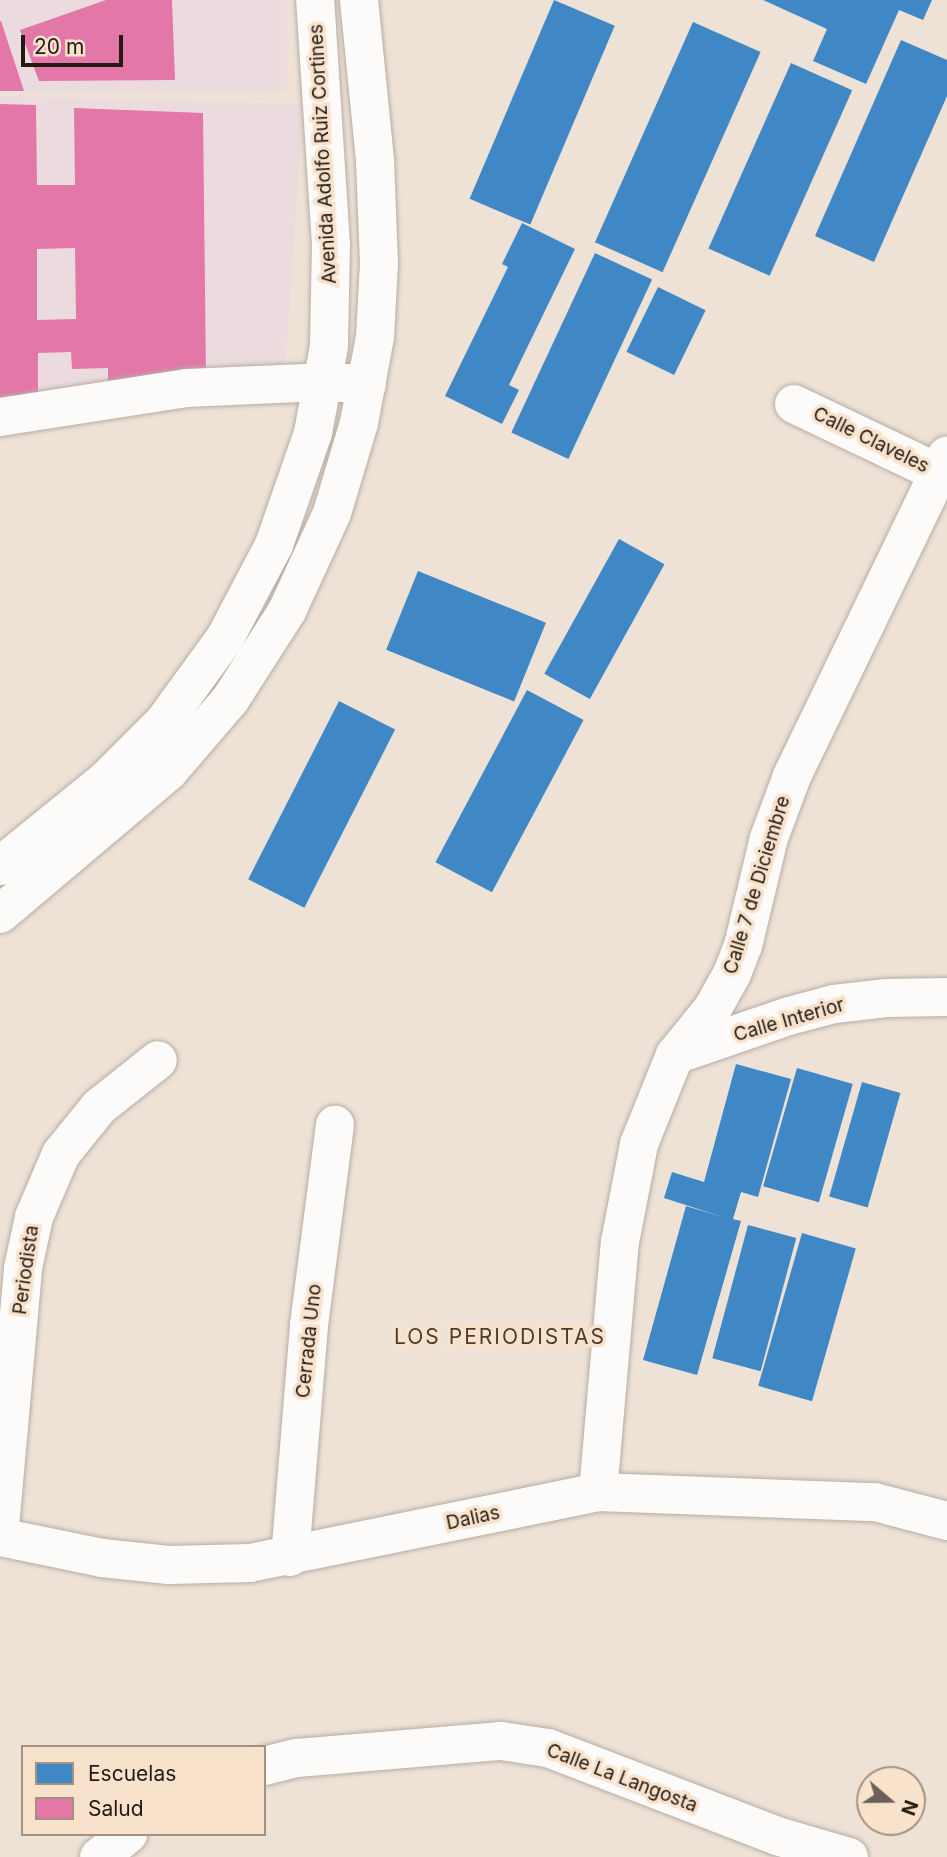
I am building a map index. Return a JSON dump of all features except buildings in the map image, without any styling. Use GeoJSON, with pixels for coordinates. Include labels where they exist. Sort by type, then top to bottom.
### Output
{"type":"FeatureCollection","features":[{"type":"Feature","properties":{"kind":"street","name":"Avenida Adolfo Ruiz Cortines"},"geometry":{"type":"LineString","coordinates":[[0,866],[107,779],[164,722],[226,638],[274,545],[313,433],[329,346],[331,245],[315,0]]}},
{"type":"Feature","properties":{"kind":"street"},"geometry":{"type":"LineString","coordinates":[[0,914],[168,772],[230,700],[287,611],[332,513],[359,424],[367,384],[375,337],[379,264],[375,160],[359,0]]}},
{"type":"Feature","properties":{"kind":"street"},"geometry":{"type":"LineString","coordinates":[[0,417],[187,388],[322,382],[367,384]]}},
{"type":"Feature","properties":{"kind":"street","name":"Calle Claveles"},"geometry":{"type":"LineString","coordinates":[[794,404],[944,469]]}},
{"type":"Feature","properties":{"kind":"street","name":"Calle 7 de Diciembre"},"geometry":{"type":"LineString","coordinates":[[598,1492],[620,1242],[639,1144],[675,1055],[712,1009],[732,974],[743,946],[769,838],[792,776],[944,469]]}},
{"type":"Feature","properties":{"kind":"street","name":"Calle Interior"},"geometry":{"type":"LineString","coordinates":[[675,1055],[789,1016],[834,1004],[887,998],[947,997]]}},
{"type":"Feature","properties":{"kind":"street","name":"Periodista"},"geometry":{"type":"LineString","coordinates":[[0,1527],[23,1268],[34,1217],[61,1154],[99,1107],[158,1060]]}},
{"type":"Feature","properties":{"kind":"street","name":"Cerrada Uno"},"geometry":{"type":"LineString","coordinates":[[290,1557],[310,1325],[335,1125]]}},
{"type":"Feature","properties":{"kind":"street","name":"Dalias"},"geometry":{"type":"LineString","coordinates":[[0,1537],[102,1558],[169,1565],[250,1563],[290,1557],[598,1492],[875,1502],[947,1521]]}},
{"type":"Feature","properties":{"kind":"street","name":"Calle La Langosta"},"geometry":{"type":"LineString","coordinates":[[266,1766],[297,1758],[501,1741],[548,1748],[774,1847],[849,1857]]}},
{"type":"Feature","properties":{"kind":"street"},"geometry":{"type":"LineString","coordinates":[[99,1857],[125,1836]]}},
{"type":"Feature","properties":{"kind":"shaded area"},"geometry":{"type":"Polygon","coordinates":[[[0,0],[287,0],[287,91],[0,91],[0,0]]]}},
{"type":"Feature","properties":{"kind":"shaded area"},"geometry":{"type":"Polygon","coordinates":[[[0,96],[303,104],[285,374],[0,414],[0,96]]]}},
{"type":"Feature","properties":{"kind":"district","name":"LOS PERIODISTAS"},"geometry":{"type":"Point","coordinates":[500,1337]}}]}
